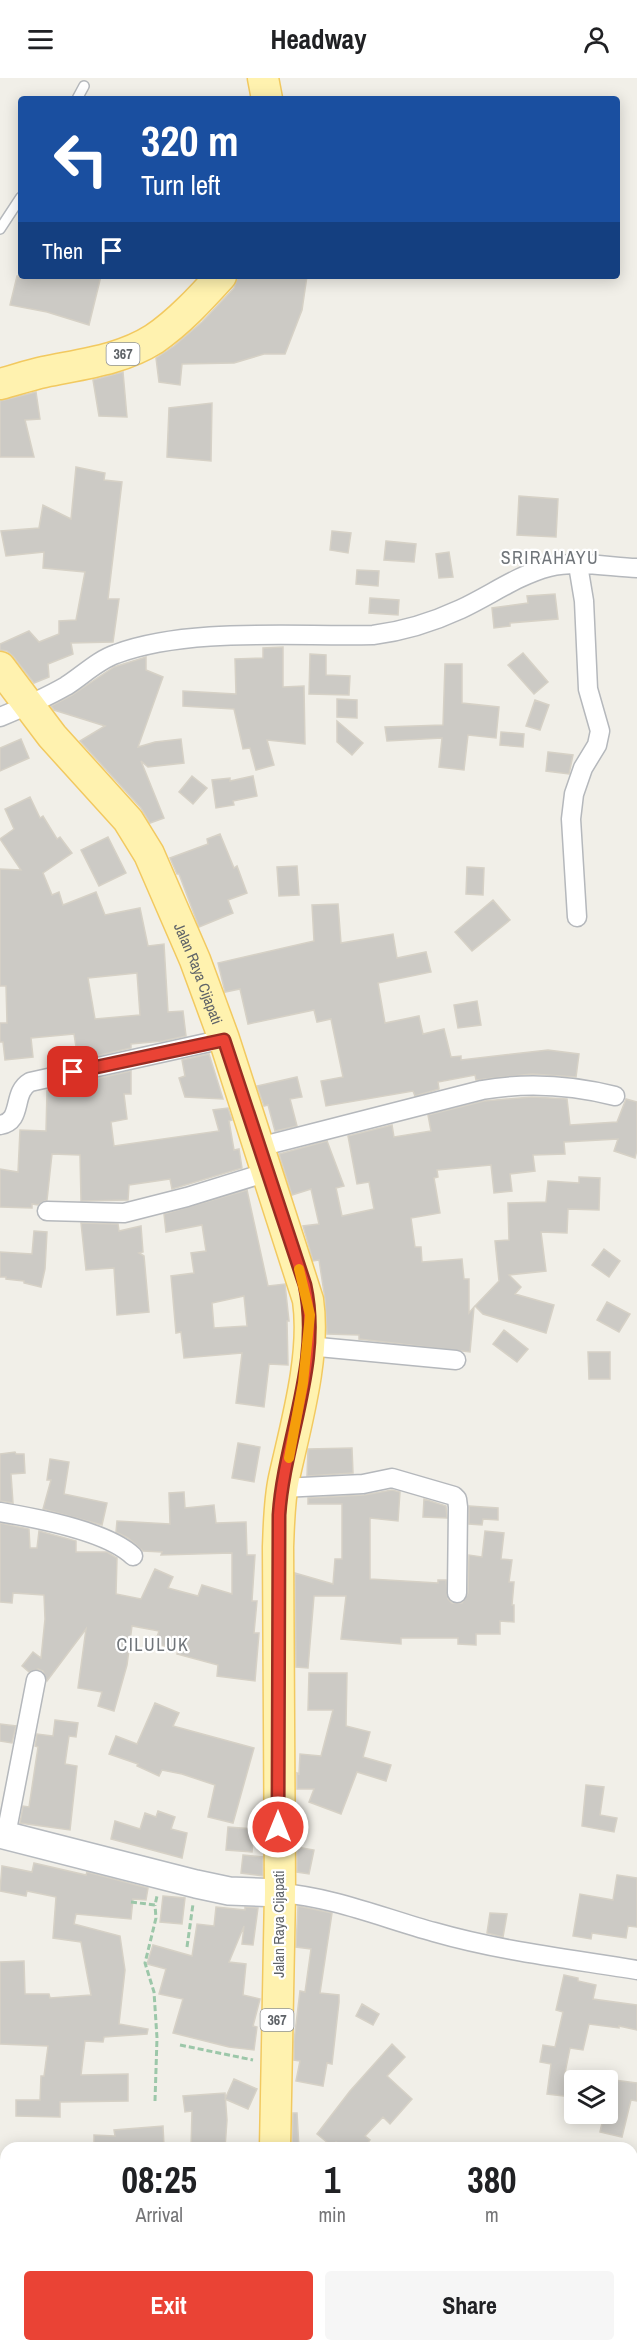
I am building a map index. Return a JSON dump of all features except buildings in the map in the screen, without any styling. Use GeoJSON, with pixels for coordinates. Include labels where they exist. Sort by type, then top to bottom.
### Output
{"type":"FeatureCollection","features":[{"type":"Feature","properties":{"kind":"main road"},"geometry":{"type":"LineString","coordinates":[[263,78],[266,96]]}},
{"type":"Feature","properties":{"kind":"main road","name":"367"},"geometry":{"type":"LineString","coordinates":[[0,384],[43,372],[98,362],[154,339],[180,318],[218,279]]}},
{"type":"Feature","properties":{"kind":"main road","name":"Jalan Raya Cijapati"},"geometry":{"type":"LineString","coordinates":[[0,667],[52,736],[128,820],[149,854],[195,960],[224,1040],[305,1285],[310,1315],[308,1346],[296,1429],[282,1488],[278,1547],[280,1893],[275,2142]]}},
{"type":"Feature","properties":{"kind":"street"},"geometry":{"type":"LineString","coordinates":[[577,917],[571,819],[574,794],[582,768],[597,745],[600,731],[588,689],[584,601],[578,564]]}},
{"type":"Feature","properties":{"kind":"street"},"geometry":{"type":"LineString","coordinates":[[0,717],[65,686],[114,654],[150,645],[198,638],[373,635],[400,632],[461,609],[528,574],[552,566],[578,564],[637,568]]}},
{"type":"Feature","properties":{"kind":"street"},"geometry":{"type":"LineString","coordinates":[[0,1125],[10,1122],[15,1116],[19,1095],[24,1085],[30,1082],[224,1040]]}},
{"type":"Feature","properties":{"kind":"street"},"geometry":{"type":"LineString","coordinates":[[47,1211],[124,1213],[187,1197],[263,1159],[482,1090],[512,1085],[589,1089],[615,1096]]}},
{"type":"Feature","properties":{"kind":"street"},"geometry":{"type":"LineString","coordinates":[[308,1346],[456,1360]]}},
{"type":"Feature","properties":{"kind":"street"},"geometry":{"type":"LineString","coordinates":[[282,1488],[363,1484],[392,1478],[454,1496],[458,1507],[457,1593]]}},
{"type":"Feature","properties":{"kind":"street"},"geometry":{"type":"LineString","coordinates":[[0,1512],[65,1526],[120,1545],[133,1556]]}},
{"type":"Feature","properties":{"kind":"street"},"geometry":{"type":"LineString","coordinates":[[36,1680],[3,1835],[196,1884],[229,1891],[303,1895],[436,1933],[501,1947],[637,1970]]}},
{"type":"Feature","properties":{"kind":"lane"},"geometry":{"type":"LineString","coordinates":[[79,96],[84,86]]}},
{"type":"Feature","properties":{"kind":"lane"},"geometry":{"type":"LineString","coordinates":[[0,229],[18,202]]}},
{"type":"Feature","properties":{"kind":"path"},"geometry":{"type":"LineString","coordinates":[[187,1947],[194,1894]]}},
{"type":"Feature","properties":{"kind":"path"},"geometry":{"type":"LineString","coordinates":[[155,1905],[156,1918],[145,1963],[154,1992],[157,2038],[155,2101]]}},
{"type":"Feature","properties":{"kind":"path"},"geometry":{"type":"LineString","coordinates":[[180,2045],[276,2064]]}},
{"type":"Feature","properties":{"kind":"slow traffic"},"geometry":{"type":"LineString","coordinates":[[289,1458],[303,1383],[310,1315],[305,1285],[299,1269]]}},
{"type":"Feature","properties":{"kind":"district","name":"SRIRAHAYU"},"geometry":{"type":"Point","coordinates":[550,557]}},
{"type":"Feature","properties":{"kind":"district","name":"CILULUK"},"geometry":{"type":"Point","coordinates":[153,1644]}},
{"type":"Feature","properties":{"kind":"route"},"geometry":{"type":"LineString","coordinates":[[73,1072],[224,1040],[305,1285],[310,1315],[308,1346],[296,1429],[280,1498],[279,1515],[278,1827]]}}]}
